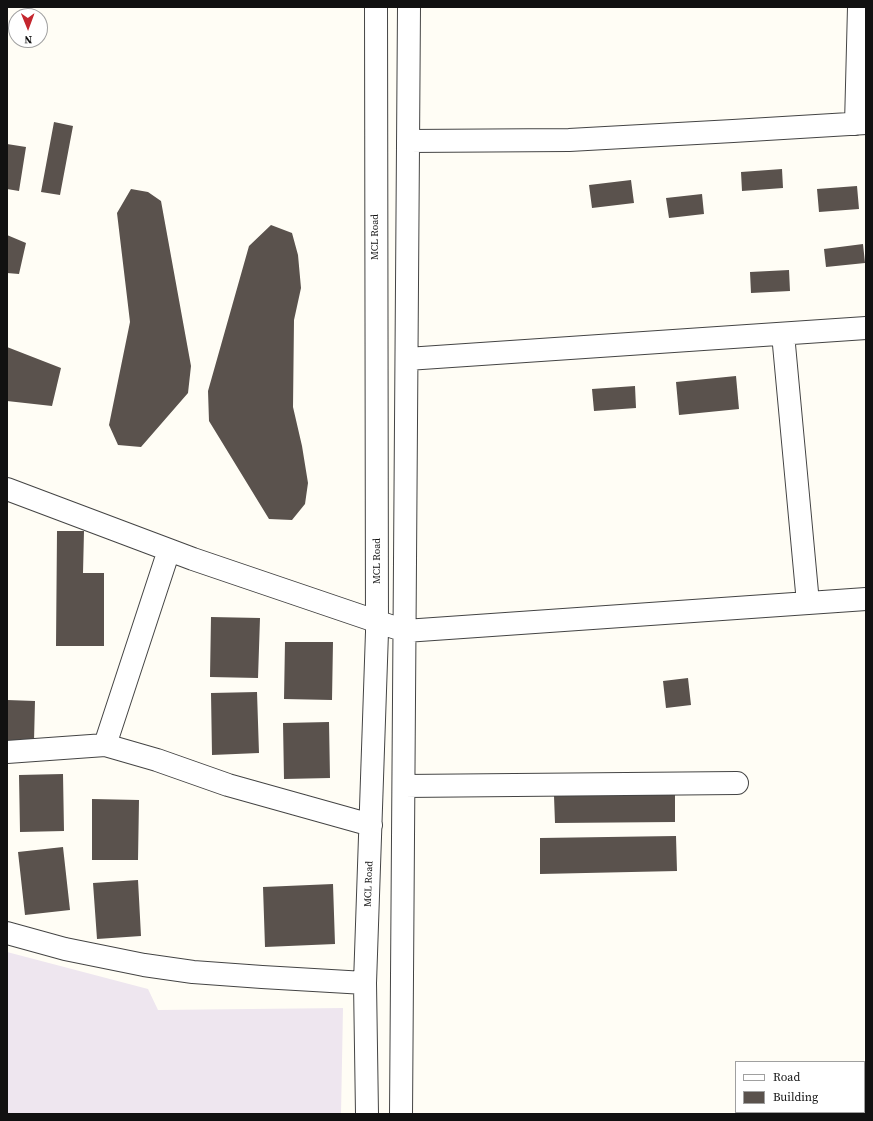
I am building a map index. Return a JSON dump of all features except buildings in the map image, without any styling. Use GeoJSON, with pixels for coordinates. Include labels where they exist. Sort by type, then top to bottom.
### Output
{"type":"FeatureCollection","features":[{"type":"Feature","properties":{"kind":"street","name":"MCL Road"},"geometry":{"type":"LineString","coordinates":[[367,1114],[365,983],[377,622],[376,7]]}},
{"type":"Feature","properties":{"kind":"street"},"geometry":{"type":"LineString","coordinates":[[401,1114],[409,7]]}},
{"type":"Feature","properties":{"kind":"street"},"geometry":{"type":"LineString","coordinates":[[408,141],[569,140],[861,124],[859,7]]}},
{"type":"Feature","properties":{"kind":"street"},"geometry":{"type":"LineString","coordinates":[[406,358],[866,328]]}},
{"type":"Feature","properties":{"kind":"street"},"geometry":{"type":"LineString","coordinates":[[783,334],[808,604]]}},
{"type":"Feature","properties":{"kind":"street"},"geometry":{"type":"LineString","coordinates":[[7,489],[169,550],[405,631],[866,600]]}},
{"type":"Feature","properties":{"kind":"street"},"geometry":{"type":"LineString","coordinates":[[105,745],[169,550]]}},
{"type":"Feature","properties":{"kind":"street"},"geometry":{"type":"LineString","coordinates":[[7,752],[105,745],[157,760],[228,785],[371,825]]}},
{"type":"Feature","properties":{"kind":"street"},"geometry":{"type":"LineString","coordinates":[[404,786],[737,783]]}},
{"type":"Feature","properties":{"kind":"street"},"geometry":{"type":"LineString","coordinates":[[7,932],[65,949],[151,966],[208,973],[365,983]]}},
{"type":"Feature","properties":{"kind":"shaded area"},"geometry":{"type":"Polygon","coordinates":[[[7,952],[148,989],[158,1010],[343,1008],[341,1114],[7,1114],[7,952]]]}}]}
